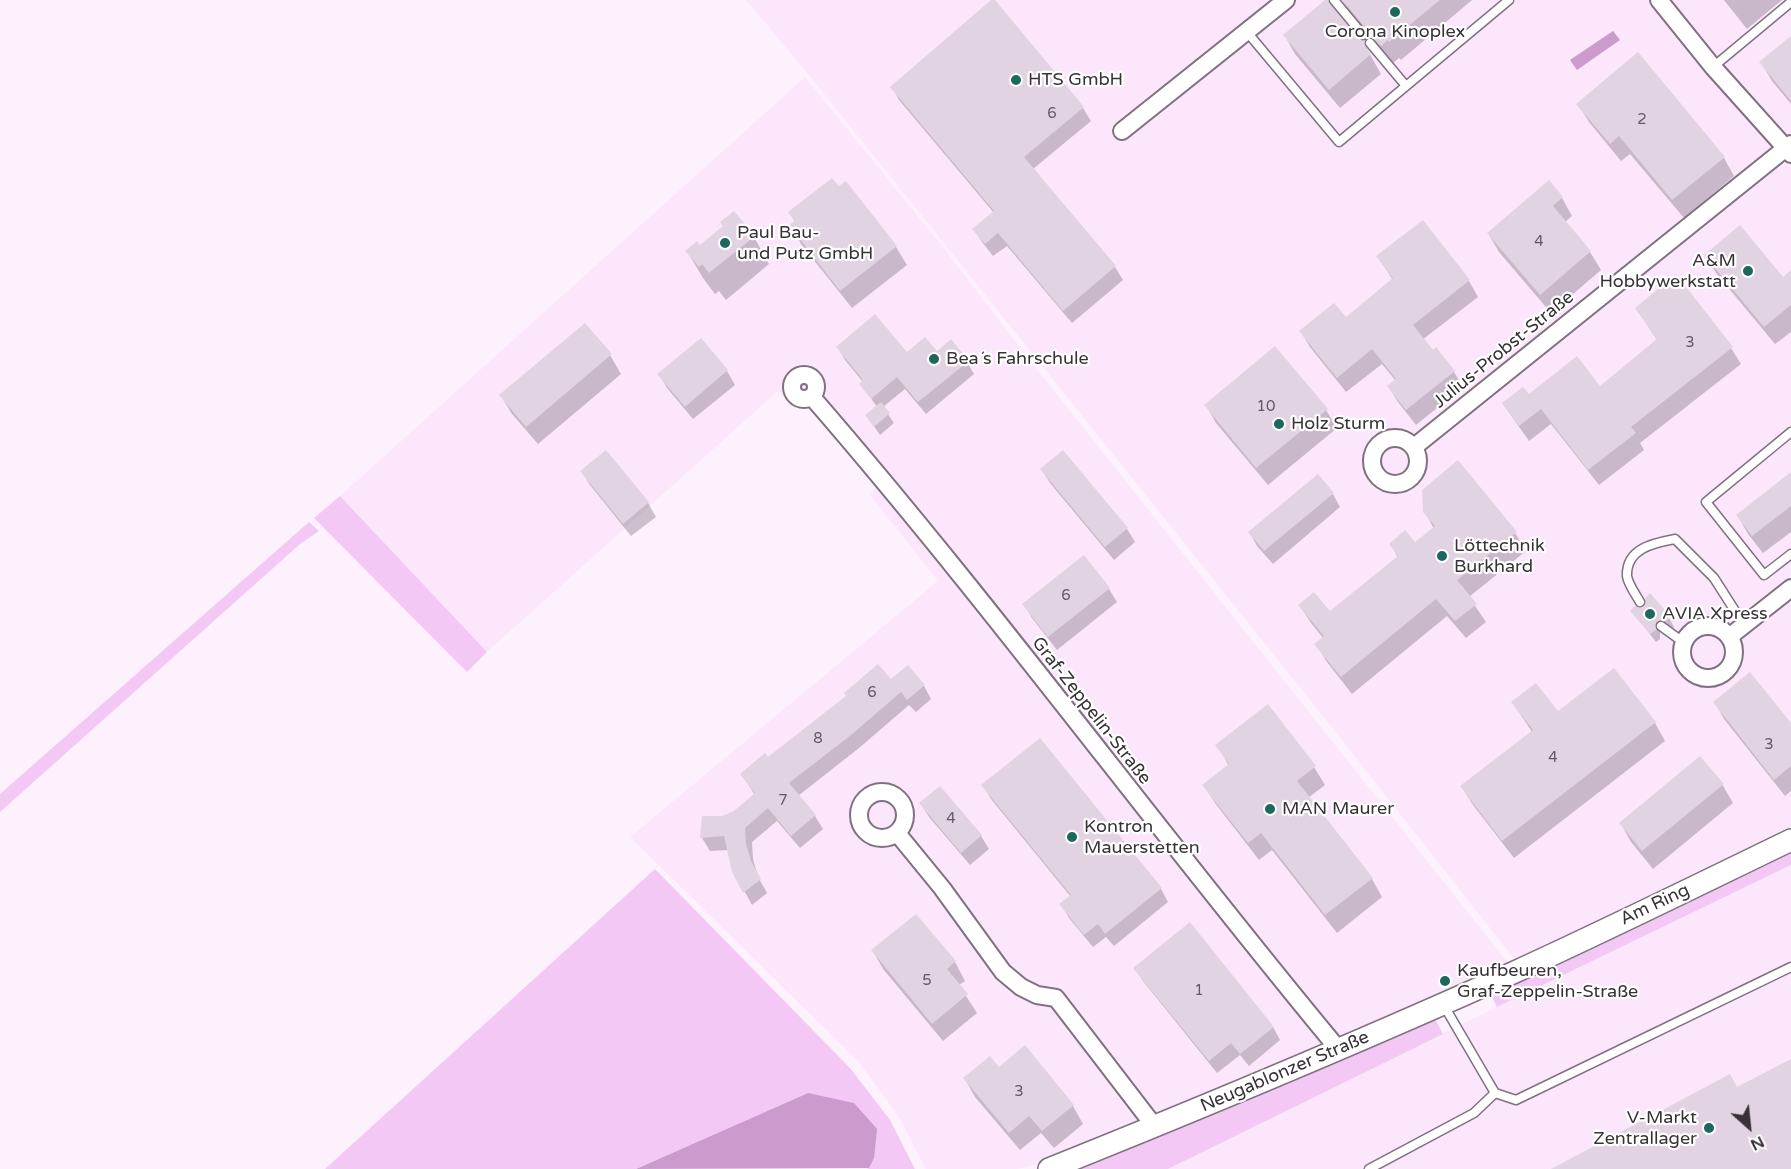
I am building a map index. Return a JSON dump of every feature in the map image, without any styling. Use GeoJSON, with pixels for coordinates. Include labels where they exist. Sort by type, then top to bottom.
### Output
{"type":"FeatureCollection","features":[{"type":"Feature","properties":{"kind":"street"},"geometry":{"type":"LineString","coordinates":[[1122,131],[1286,0]]}},
{"type":"Feature","properties":{"kind":"street"},"geometry":{"type":"LineString","coordinates":[[1659,0],[1713,67],[1789,149]]}},
{"type":"Feature","properties":{"kind":"street","name":"Julius-Probst-Straße"},"geometry":{"type":"LineString","coordinates":[[1414,447],[1789,149]]}},
{"type":"Feature","properties":{"kind":"street","name":"Graf-Zeppelin-Straße"},"geometry":{"type":"LineString","coordinates":[[812,397],[886,483],[1196,875],[1339,1050]]}},
{"type":"Feature","properties":{"kind":"street"},"geometry":{"type":"LineString","coordinates":[[1729,636],[1791,588]]}},
{"type":"Feature","properties":{"kind":"street"},"geometry":{"type":"LineString","coordinates":[[1701,627],[1716,627],[1729,636],[1733,645],[1732,662],[1727,670],[1711,678],[1694,674],[1683,660],[1683,642],[1693,630],[1701,627]]}},
{"type":"Feature","properties":{"kind":"street"},"geometry":{"type":"LineString","coordinates":[[897,833],[942,888],[1003,972],[1021,987],[1037,996],[1056,998],[1155,1127]]}},
{"type":"Feature","properties":{"kind":"street","name":"Am Ring"},"geometry":{"type":"LineString","coordinates":[[1518,970],[1791,840]]}},
{"type":"Feature","properties":{"kind":"street","name":"Neugablonzer Straße"},"geometry":{"type":"LineString","coordinates":[[1049,1169],[1339,1050],[1518,970]]}},
{"type":"Feature","properties":{"kind":"lane"},"geometry":{"type":"LineString","coordinates":[[1334,0],[1363,35]]}},
{"type":"Feature","properties":{"kind":"lane"},"geometry":{"type":"LineString","coordinates":[[1247,32],[1339,142],[1509,0]]}},
{"type":"Feature","properties":{"kind":"lane"},"geometry":{"type":"LineString","coordinates":[[1713,67],[1791,2]]}},
{"type":"Feature","properties":{"kind":"lane"},"geometry":{"type":"LineString","coordinates":[[1370,43],[1406,86]]}},
{"type":"Feature","properties":{"kind":"lane"},"geometry":{"type":"LineString","coordinates":[[1791,432],[1706,502],[1764,574],[1791,554]]}},
{"type":"Feature","properties":{"kind":"lane"},"geometry":{"type":"LineString","coordinates":[[1640,602],[1627,577],[1632,558],[1650,543],[1675,539],[1713,578],[1744,625]]}},
{"type":"Feature","properties":{"kind":"lane"},"geometry":{"type":"LineString","coordinates":[[1661,626],[1683,642]]}},
{"type":"Feature","properties":{"kind":"lane"},"geometry":{"type":"LineString","coordinates":[[1443,1004],[1496,1094],[1516,1100],[1791,967]]}},
{"type":"Feature","properties":{"kind":"lane"},"geometry":{"type":"LineString","coordinates":[[1369,1169],[1474,1113],[1496,1094]]}},
{"type":"Feature","properties":{"kind":"shaded area"},"geometry":{"type":"Polygon","coordinates":[[[746,0],[1791,0],[1791,836],[1519,965],[1330,725],[809,75],[746,0]]]}},
{"type":"Feature","properties":{"kind":"shaded area"},"geometry":{"type":"Polygon","coordinates":[[[1613,31],[1620,40],[1577,70],[1570,60],[1613,31]]]}},
{"type":"Feature","properties":{"kind":"shaded area"},"geometry":{"type":"Polygon","coordinates":[[[805,77],[943,247],[1028,358],[1512,968],[1041,1164],[1018,1169],[926,1169],[899,1117],[859,1062],[630,837],[938,581],[870,495],[879,481],[813,403],[792,407],[778,391],[487,652],[340,496],[805,77]]]}},
{"type":"Feature","properties":{"kind":"shaded area"},"geometry":{"type":"Polygon","coordinates":[[[340,496],[487,652],[467,672],[314,518],[340,496]]]}},
{"type":"Feature","properties":{"kind":"shaded area"},"geometry":{"type":"Polygon","coordinates":[[[309,522],[319,531],[300,544],[0,812],[0,794],[309,522]]]}},
{"type":"Feature","properties":{"kind":"shaded area"},"geometry":{"type":"Polygon","coordinates":[[[1791,846],[1791,865],[1497,1007],[1490,993],[1791,846]]]}},
{"type":"Feature","properties":{"kind":"shaded area"},"geometry":{"type":"Polygon","coordinates":[[[1791,865],[1791,1169],[1168,1169],[1474,1018],[1791,865]]]}},
{"type":"Feature","properties":{"kind":"shaded area"},"geometry":{"type":"Polygon","coordinates":[[[655,869],[850,1068],[890,1120],[915,1169],[866,1169],[869,1168],[808,1093],[636,1169],[325,1169],[655,869]]]}},
{"type":"Feature","properties":{"kind":"shaded area"},"geometry":{"type":"Polygon","coordinates":[[[1434,1017],[1443,1034],[1168,1169],[1067,1169],[1434,1017]]]}},
{"type":"Feature","properties":{"kind":"shaded area"},"geometry":{"type":"Polygon","coordinates":[[[808,1093],[854,1103],[877,1129],[874,1158],[869,1168],[636,1169],[808,1093]]]}},
{"type":"Feature","properties":{"kind":"building"},"geometry":{"type":"Polygon","coordinates":[[[991,0],[995,0],[1084,107],[1024,157],[1116,266],[1063,311],[998,233],[985,244],[972,229],[994,211],[890,87],[991,0]]]}},
{"type":"Feature","properties":{"kind":"building"},"geometry":{"type":"Polygon","coordinates":[[[1325,0],[1328,0],[1358,39],[1364,41],[1365,47],[1371,54],[1329,90],[1283,35],[1325,0]]]}},
{"type":"Feature","properties":{"kind":"building","name":"Corona Kinoplex"},"geometry":{"type":"Polygon","coordinates":[[[1342,0],[1440,0],[1381,46],[1369,37],[1368,31],[1342,0]]]}},
{"type":"Feature","properties":{"kind":"building"},"geometry":{"type":"Polygon","coordinates":[[[1791,36],[1791,101],[1759,62],[1791,36]]]}},
{"type":"Feature","properties":{"kind":"building"},"geometry":{"type":"Polygon","coordinates":[[[1638,52],[1725,157],[1672,200],[1619,136],[1610,144],[1576,104],[1638,52]]]}},
{"type":"Feature","properties":{"kind":"building"},"geometry":{"type":"Polygon","coordinates":[[[832,178],[839,186],[846,181],[897,246],[840,291],[789,225],[795,221],[788,212],[832,178]]]}},
{"type":"Feature","properties":{"kind":"building"},"geometry":{"type":"Polygon","coordinates":[[[1549,180],[1563,197],[1553,206],[1591,251],[1540,295],[1487,233],[1549,180]]]}},
{"type":"Feature","properties":{"kind":"building","name":"Paul Bau- und Putz GmbH"},"geometry":{"type":"Polygon","coordinates":[[[734,211],[755,236],[709,273],[702,264],[699,267],[685,251],[697,241],[700,245],[723,226],[720,222],[734,211]]]}},
{"type":"Feature","properties":{"kind":"building"},"geometry":{"type":"Polygon","coordinates":[[[1423,220],[1470,280],[1413,325],[1433,350],[1436,347],[1455,371],[1406,410],[1387,386],[1396,379],[1372,349],[1337,378],[1299,331],[1334,303],[1346,317],[1393,278],[1376,256],[1423,220]]]}},
{"type":"Feature","properties":{"kind":"building"},"geometry":{"type":"Polygon","coordinates":[[[1740,225],[1783,277],[1791,270],[1791,305],[1764,327],[1704,255],[1740,225]]]}},
{"type":"Feature","properties":{"kind":"building"},"geometry":{"type":"Polygon","coordinates":[[[1676,274],[1733,347],[1631,427],[1636,433],[1588,470],[1541,409],[1519,426],[1502,403],[1523,387],[1529,394],[1577,356],[1600,386],[1657,339],[1635,308],[1676,274]]]}},
{"type":"Feature","properties":{"kind":"building"},"geometry":{"type":"Polygon","coordinates":[[[875,314],[907,352],[925,337],[937,351],[951,339],[969,361],[918,402],[897,377],[871,399],[859,384],[863,380],[836,347],[875,314]]]}},
{"type":"Feature","properties":{"kind":"building"},"geometry":{"type":"Polygon","coordinates":[[[585,323],[612,354],[526,427],[499,395],[585,323]]]}},
{"type":"Feature","properties":{"kind":"building"},"geometry":{"type":"Polygon","coordinates":[[[701,338],[728,370],[685,407],[657,374],[701,338]]]}},
{"type":"Feature","properties":{"kind":"building"},"geometry":{"type":"Polygon","coordinates":[[[1275,346],[1328,409],[1256,468],[1204,405],[1275,346]]]}},
{"type":"Feature","properties":{"kind":"building"},"geometry":{"type":"Polygon","coordinates":[[[881,402],[890,413],[874,427],[865,415],[881,402]]]}},
{"type":"Feature","properties":{"kind":"building"},"geometry":{"type":"Polygon","coordinates":[[[606,450],[649,502],[623,524],[580,471],[606,450]]]}},
{"type":"Feature","properties":{"kind":"building"},"geometry":{"type":"Polygon","coordinates":[[[1063,450],[1128,528],[1105,547],[1040,469],[1063,450]]]}},
{"type":"Feature","properties":{"kind":"building","name":"Löttechnik Burkhard"},"geometry":{"type":"Polygon","coordinates":[[[1458,460],[1517,532],[1457,580],[1477,604],[1455,621],[1436,599],[1341,677],[1314,644],[1324,636],[1298,605],[1314,592],[1330,611],[1398,556],[1389,544],[1405,530],[1415,542],[1435,526],[1423,512],[1422,490],[1458,460]]]}},
{"type":"Feature","properties":{"kind":"building"},"geometry":{"type":"Polygon","coordinates":[[[1791,472],[1791,506],[1752,536],[1736,515],[1791,472]]]}},
{"type":"Feature","properties":{"kind":"building"},"geometry":{"type":"Polygon","coordinates":[[[1318,474],[1334,493],[1264,551],[1248,532],[1318,474]]]}},
{"type":"Feature","properties":{"kind":"building"},"geometry":{"type":"Polygon","coordinates":[[[1084,555],[1110,588],[1048,637],[1022,604],[1084,555]]]}},
{"type":"Feature","properties":{"kind":"building","name":"AVIA Xpress"},"geometry":{"type":"Polygon","coordinates":[[[1650,593],[1671,617],[1666,621],[1656,622],[1656,630],[1650,634],[1630,611],[1635,606],[1644,607],[1645,598],[1650,593]]]}},
{"type":"Feature","properties":{"kind":"building"},"geometry":{"type":"Polygon","coordinates":[[[878,664],[891,679],[908,665],[925,685],[907,700],[901,692],[851,735],[789,783],[816,815],[791,836],[768,808],[745,828],[746,844],[751,861],[761,879],[743,893],[732,872],[724,836],[700,838],[702,816],[722,816],[734,811],[755,793],[740,774],[765,753],[768,757],[846,696],[844,693],[878,664]]]}},
{"type":"Feature","properties":{"kind":"building"},"geometry":{"type":"Polygon","coordinates":[[[1614,668],[1656,722],[1502,841],[1460,786],[1533,730],[1511,702],[1536,683],[1558,711],[1614,668]]]}},
{"type":"Feature","properties":{"kind":"building"},"geometry":{"type":"Polygon","coordinates":[[[1750,672],[1791,723],[1791,766],[1774,780],[1713,702],[1750,672]]]}},
{"type":"Feature","properties":{"kind":"building","name":"MAN Maurer"},"geometry":{"type":"Polygon","coordinates":[[[1268,704],[1316,766],[1297,781],[1373,878],[1325,915],[1261,833],[1248,843],[1202,785],[1229,764],[1215,745],[1268,704]]]}},
{"type":"Feature","properties":{"kind":"building","name":"Kontron Mauerstetten"},"geometry":{"type":"Polygon","coordinates":[[[1040,738],[1162,888],[1105,934],[1098,924],[1084,935],[1059,904],[1071,895],[981,785],[1040,738]]]}},
{"type":"Feature","properties":{"kind":"building"},"geometry":{"type":"Polygon","coordinates":[[[1700,756],[1724,784],[1642,851],[1619,823],[1700,756]]]}},
{"type":"Feature","properties":{"kind":"building"},"geometry":{"type":"Polygon","coordinates":[[[940,786],[982,835],[961,853],[919,803],[940,786]]]}},
{"type":"Feature","properties":{"kind":"building"},"geometry":{"type":"Polygon","coordinates":[[[916,914],[956,961],[947,969],[968,994],[932,1024],[871,950],[916,914]]]}},
{"type":"Feature","properties":{"kind":"building"},"geometry":{"type":"Polygon","coordinates":[[[1190,922],[1274,1027],[1240,1054],[1231,1043],[1209,1061],[1133,968],[1190,922]]]}},
{"type":"Feature","properties":{"kind":"building"},"geometry":{"type":"Polygon","coordinates":[[[1025,1045],[1074,1105],[1042,1131],[1029,1116],[1009,1133],[963,1078],[990,1056],[999,1067],[1025,1045]]]}},
{"type":"Feature","properties":{"kind":"building","name":"V-Markt Zentrallager"},"geometry":{"type":"Polygon","coordinates":[[[1791,1059],[1791,1169],[1551,1169],[1730,1074],[1737,1087],[1791,1059]]]}},
{"type":"Feature","properties":{"kind":"place","name":"Corona Kinoplex"},"geometry":{"type":"Point","coordinates":[1395,12]}},
{"type":"Feature","properties":{"kind":"place","name":"HTS GmbH"},"geometry":{"type":"Point","coordinates":[1016,80]}},
{"type":"Feature","properties":{"kind":"place","name":"Paul Bau- und Putz GmbH"},"geometry":{"type":"Point","coordinates":[725,243]}},
{"type":"Feature","properties":{"kind":"place","name":"A&M Hobbywerkstatt"},"geometry":{"type":"Point","coordinates":[1748,271]}},
{"type":"Feature","properties":{"kind":"place","name":"Bea´s Fahrschule"},"geometry":{"type":"Point","coordinates":[934,359]}},
{"type":"Feature","properties":{"kind":"place","name":"Holz Sturm"},"geometry":{"type":"Point","coordinates":[1279,424]}},
{"type":"Feature","properties":{"kind":"place","name":"Löttechnik Burkhard"},"geometry":{"type":"Point","coordinates":[1442,556]}},
{"type":"Feature","properties":{"kind":"place","name":"AVIA Xpress"},"geometry":{"type":"Point","coordinates":[1650,614]}},
{"type":"Feature","properties":{"kind":"place","name":"MAN Maurer"},"geometry":{"type":"Point","coordinates":[1270,809]}},
{"type":"Feature","properties":{"kind":"place","name":"Kontron Mauerstetten"},"geometry":{"type":"Point","coordinates":[1072,837]}},
{"type":"Feature","properties":{"kind":"place","name":"Kaufbeuren, Graf-Zeppelin-Straße"},"geometry":{"type":"Point","coordinates":[1445,981]}},
{"type":"Feature","properties":{"kind":"place","name":"V-Markt Zentrallager"},"geometry":{"type":"Point","coordinates":[1709,1128]}}]}
